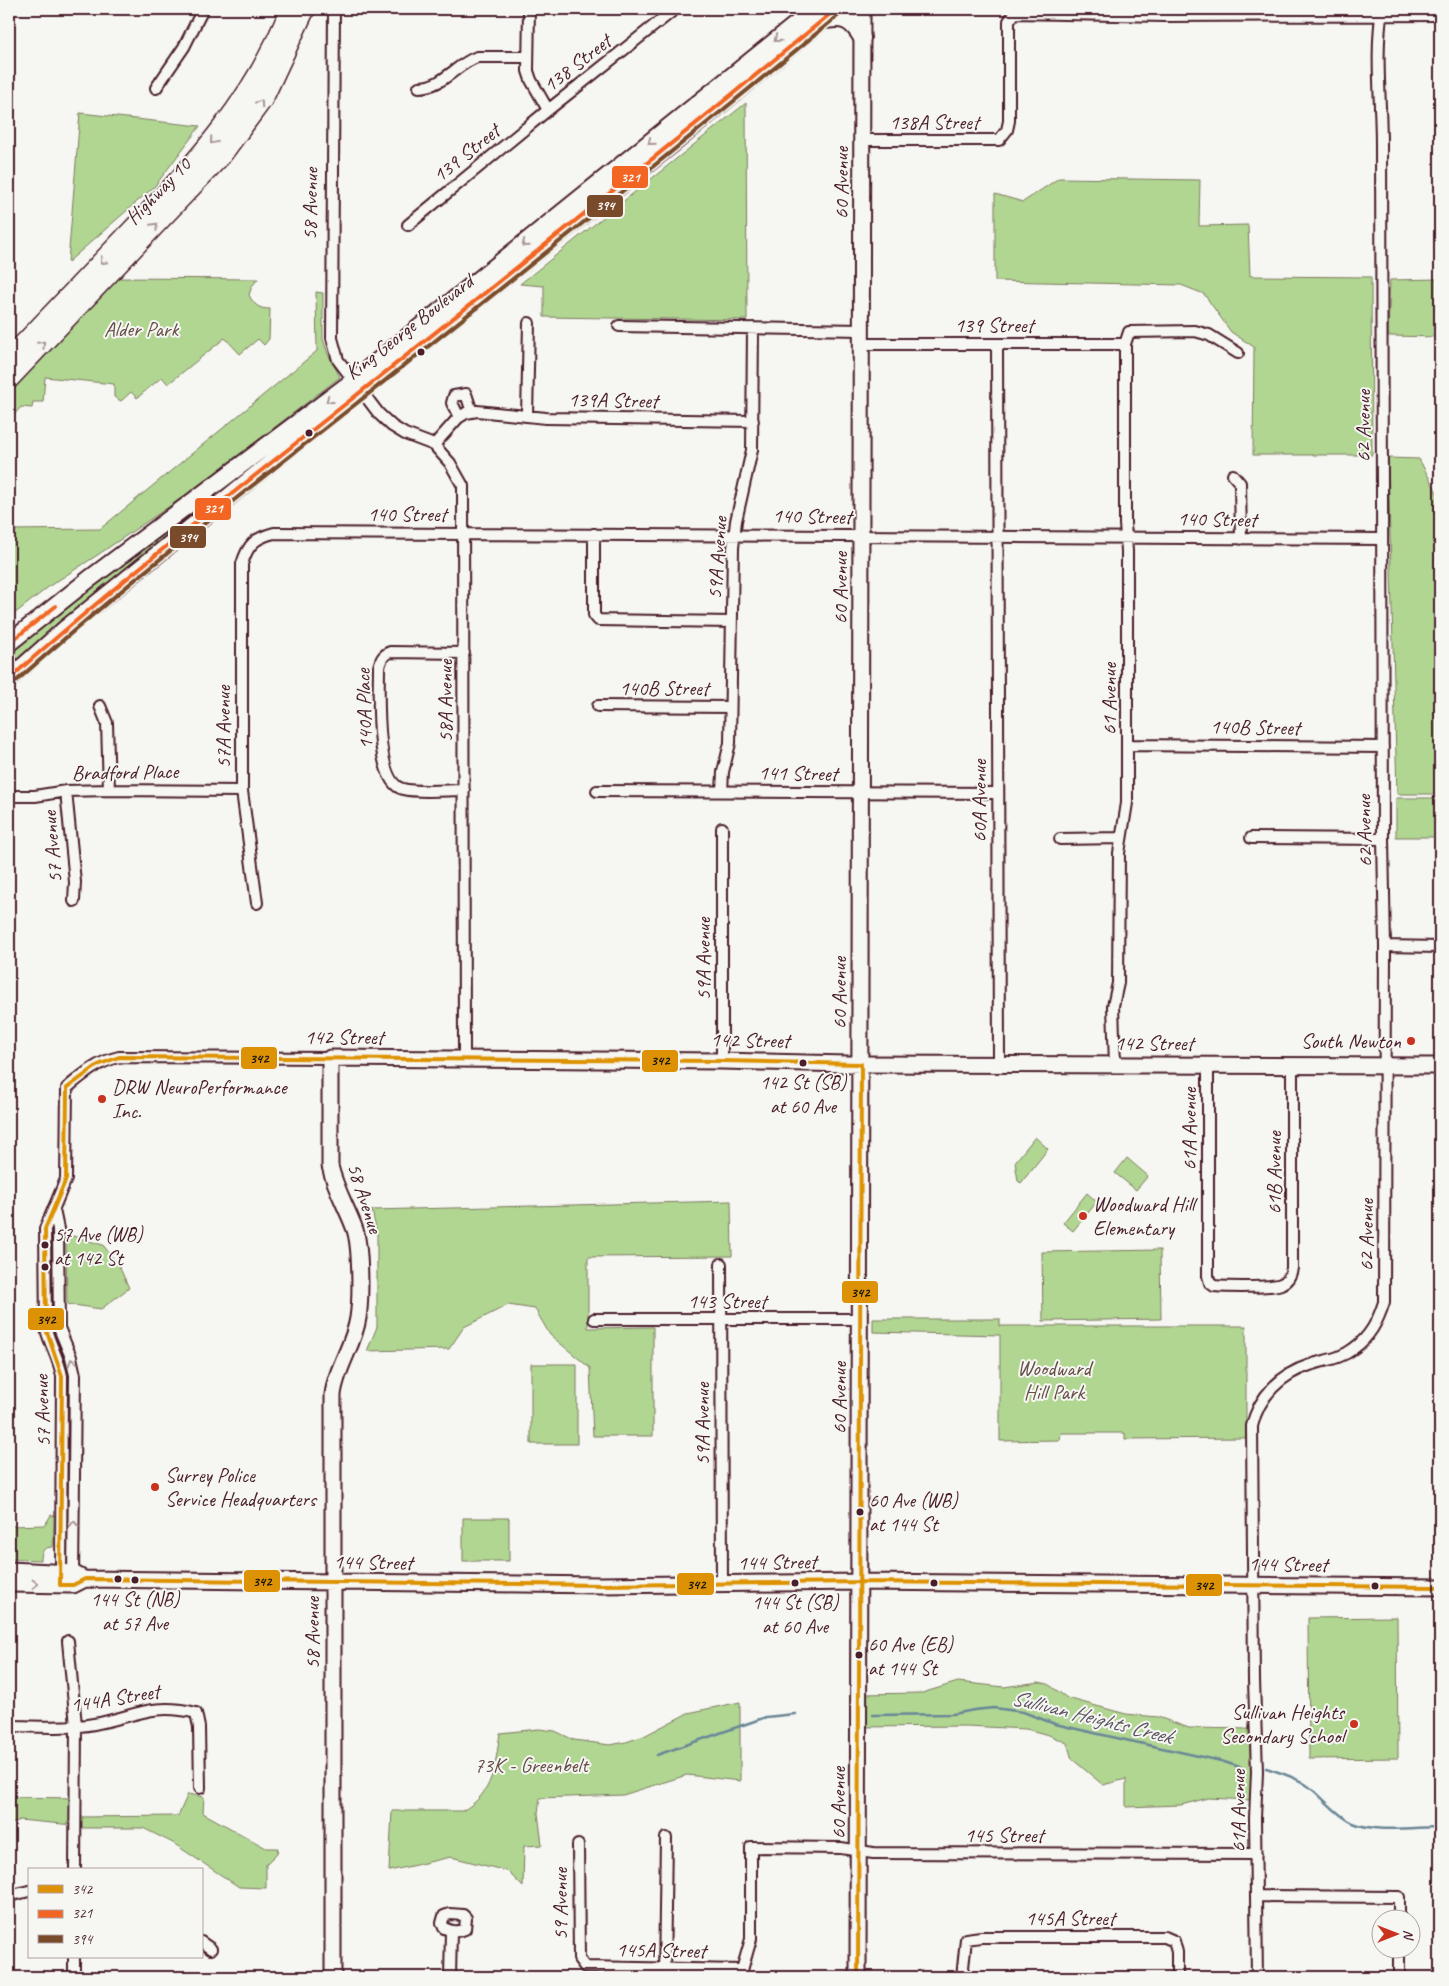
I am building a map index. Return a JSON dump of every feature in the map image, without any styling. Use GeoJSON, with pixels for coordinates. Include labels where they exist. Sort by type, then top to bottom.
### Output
{"type":"FeatureCollection","features":[{"type":"Feature","properties":{"kind":"highway","name":"Highway 10"},"geometry":{"type":"LineString","coordinates":[[9,359],[185,174],[220,132],[267,59],[290,9]]}},
{"type":"Feature","properties":{"kind":"highway","name":"Highway 10"},"geometry":{"type":"LineString","coordinates":[[9,379],[222,156],[264,98],[305,9]]}},
{"type":"Feature","properties":{"kind":"main road","name":"King George Boulevard"},"geometry":{"type":"LineString","coordinates":[[9,679],[357,386],[817,15],[836,9]]}},
{"type":"Feature","properties":{"kind":"main road"},"geometry":{"type":"LineString","coordinates":[[817,15],[830,19],[846,19],[856,27],[862,38]]}},
{"type":"Feature","properties":{"kind":"main road","name":"King George Boulevard"},"geometry":{"type":"LineString","coordinates":[[9,644],[88,580],[357,386]]}},
{"type":"Feature","properties":{"kind":"street"},"geometry":{"type":"LineString","coordinates":[[156,88],[184,47],[203,9]]}},
{"type":"Feature","properties":{"kind":"street","name":"58 Avenue"},"geometry":{"type":"LineString","coordinates":[[334,9],[332,338],[338,360],[357,386]]}},
{"type":"Feature","properties":{"kind":"street"},"geometry":{"type":"LineString","coordinates":[[529,9],[528,71],[548,110]]}},
{"type":"Feature","properties":{"kind":"street","name":"138 Street"},"geometry":{"type":"LineString","coordinates":[[548,110],[675,9]]}},
{"type":"Feature","properties":{"kind":"street","name":"60 Avenue"},"geometry":{"type":"LineString","coordinates":[[858,1977],[862,9]]}},
{"type":"Feature","properties":{"kind":"street"},"geometry":{"type":"LineString","coordinates":[[1382,12],[1440,15]]}},
{"type":"Feature","properties":{"kind":"street","name":"138A Street"},"geometry":{"type":"LineString","coordinates":[[862,140],[999,140],[1004,135],[1009,121],[1010,17],[1015,13],[1164,16],[1382,12]]}},
{"type":"Feature","properties":{"kind":"street","name":"62 Avenue"},"geometry":{"type":"LineString","coordinates":[[1254,1584],[1252,1439],[1255,1413],[1261,1401],[1284,1377],[1298,1369],[1337,1358],[1352,1350],[1363,1341],[1374,1326],[1384,1302],[1381,92],[1378,77],[1378,30],[1382,12]]}},
{"type":"Feature","properties":{"kind":"street","name":"138 Street"},"geometry":{"type":"LineString","coordinates":[[419,87],[434,85],[476,57],[528,57]]}},
{"type":"Feature","properties":{"kind":"street","name":"139 Street"},"geometry":{"type":"LineString","coordinates":[[408,225],[548,110]]}},
{"type":"Feature","properties":{"kind":"street"},"geometry":{"type":"LineString","coordinates":[[528,416],[529,324]]}},
{"type":"Feature","properties":{"kind":"street","name":"139 Street"},"geometry":{"type":"LineString","coordinates":[[619,326],[753,328],[862,337],[997,344],[1125,344]]}},
{"type":"Feature","properties":{"kind":"street","name":"59A Avenue"},"geometry":{"type":"LineString","coordinates":[[722,791],[723,772],[730,743],[731,622],[735,534],[752,450],[753,328]]}},
{"type":"Feature","properties":{"kind":"street","name":"61 Avenue"},"geometry":{"type":"LineString","coordinates":[[1114,1065],[1113,1006],[1118,983],[1118,853],[1127,803],[1128,745],[1125,344],[1129,332],[1196,331],[1209,335],[1238,353]]}},
{"type":"Feature","properties":{"kind":"street","name":"60A Avenue"},"geometry":{"type":"LineString","coordinates":[[997,344],[999,1065]]}},
{"type":"Feature","properties":{"kind":"street","name":"58A Avenue"},"geometry":{"type":"LineString","coordinates":[[357,386],[378,414],[392,426],[405,434],[434,445],[450,464],[463,486],[464,1059]]}},
{"type":"Feature","properties":{"kind":"street"},"geometry":{"type":"LineString","coordinates":[[459,417],[452,403],[456,395],[466,394],[468,396],[472,412]]}},
{"type":"Feature","properties":{"kind":"street","name":"139A Street"},"geometry":{"type":"LineString","coordinates":[[434,445],[459,417],[472,412],[546,418],[753,421]]}},
{"type":"Feature","properties":{"kind":"street"},"geometry":{"type":"LineString","coordinates":[[1233,475],[1240,483],[1241,539]]}},
{"type":"Feature","properties":{"kind":"street","name":"140 Street"},"geometry":{"type":"LineString","coordinates":[[247,550],[257,540],[274,533],[1382,539]]}},
{"type":"Feature","properties":{"kind":"street"},"geometry":{"type":"LineString","coordinates":[[594,534],[594,615],[596,619],[603,621],[731,622]]}},
{"type":"Feature","properties":{"kind":"street","name":"57A Avenue"},"geometry":{"type":"LineString","coordinates":[[247,550],[242,564],[242,791],[257,904]]}},
{"type":"Feature","properties":{"kind":"street","name":"140A Place"},"geometry":{"type":"LineString","coordinates":[[464,653],[390,652],[384,654],[380,659],[379,667],[379,734],[388,776],[392,783],[403,790],[464,790]]}},
{"type":"Feature","properties":{"kind":"street"},"geometry":{"type":"LineString","coordinates":[[100,706],[107,723],[109,790]]}},
{"type":"Feature","properties":{"kind":"street","name":"140B Street"},"geometry":{"type":"LineString","coordinates":[[598,706],[730,707]]}},
{"type":"Feature","properties":{"kind":"street","name":"140B Street"},"geometry":{"type":"LineString","coordinates":[[1128,745],[1382,747]]}},
{"type":"Feature","properties":{"kind":"street","name":"Bradford Place"},"geometry":{"type":"LineString","coordinates":[[9,796],[35,796],[66,791],[109,790],[242,791]]}},
{"type":"Feature","properties":{"kind":"street","name":"57 Avenue"},"geometry":{"type":"LineString","coordinates":[[66,791],[75,882],[74,901]]}},
{"type":"Feature","properties":{"kind":"street","name":"141 Street"},"geometry":{"type":"LineString","coordinates":[[597,791],[998,793]]}},
{"type":"Feature","properties":{"kind":"street","name":"59A Avenue"},"geometry":{"type":"LineString","coordinates":[[722,828],[722,1061]]}},
{"type":"Feature","properties":{"kind":"street"},"geometry":{"type":"LineString","coordinates":[[1060,839],[1121,838]]}},
{"type":"Feature","properties":{"kind":"street"},"geometry":{"type":"LineString","coordinates":[[1251,838],[1383,839]]}},
{"type":"Feature","properties":{"kind":"street"},"geometry":{"type":"LineString","coordinates":[[1384,946],[1440,946]]}},
{"type":"Feature","properties":{"kind":"street","name":"142 Street"},"geometry":{"type":"LineString","coordinates":[[67,1088],[90,1070],[104,1062],[119,1057],[999,1065],[1440,1066]]}},
{"type":"Feature","properties":{"kind":"street","name":"58 Avenue"},"geometry":{"type":"LineString","coordinates":[[330,1058],[330,1166],[334,1183],[355,1228],[359,1243],[358,1321],[335,1383],[333,1395],[334,1977]]}},
{"type":"Feature","properties":{"kind":"street","name":"61A Avenue"},"geometry":{"type":"LineString","coordinates":[[1208,1065],[1208,1276],[1210,1283],[1219,1286],[1279,1285],[1287,1279]]}},
{"type":"Feature","properties":{"kind":"street","name":"61B Avenue"},"geometry":{"type":"LineString","coordinates":[[1287,1279],[1292,1268],[1292,1065]]}},
{"type":"Feature","properties":{"kind":"street","name":"57 Avenue"},"geometry":{"type":"LineString","coordinates":[[67,1088],[66,1179],[54,1210],[58,1229],[58,1328],[71,1357],[75,1375],[70,1579]]}},
{"type":"Feature","properties":{"kind":"street","name":"59A Avenue"},"geometry":{"type":"LineString","coordinates":[[721,1264],[722,1584]]}},
{"type":"Feature","properties":{"kind":"street","name":"143 Street"},"geometry":{"type":"LineString","coordinates":[[594,1320],[860,1320]]}},
{"type":"Feature","properties":{"kind":"street","name":"144 Street"},"geometry":{"type":"LineString","coordinates":[[9,1570],[70,1579]]}},
{"type":"Feature","properties":{"kind":"street","name":"144 Street"},"geometry":{"type":"LineString","coordinates":[[9,1584],[70,1579],[601,1585],[860,1582],[1440,1587]]}},
{"type":"Feature","properties":{"kind":"street","name":"61A Avenue"},"geometry":{"type":"LineString","coordinates":[[1254,1584],[1254,1680],[1257,1772],[1255,1818],[1257,1977]]}},
{"type":"Feature","properties":{"kind":"street"},"geometry":{"type":"LineString","coordinates":[[68,1641],[76,1725],[74,1868]]}},
{"type":"Feature","properties":{"kind":"street","name":"144A Street"},"geometry":{"type":"LineString","coordinates":[[9,1726],[92,1724],[154,1709],[180,1709],[196,1713],[199,1727],[200,1788]]}},
{"type":"Feature","properties":{"kind":"street"},"geometry":{"type":"LineString","coordinates":[[664,1973],[666,1838]]}},
{"type":"Feature","properties":{"kind":"street","name":"59 Avenue"},"geometry":{"type":"LineString","coordinates":[[578,1845],[579,1959],[581,1964]]}},
{"type":"Feature","properties":{"kind":"street","name":"145 Street"},"geometry":{"type":"LineString","coordinates":[[742,1974],[751,1939],[752,1848],[841,1848],[873,1853],[1256,1854]]}},
{"type":"Feature","properties":{"kind":"street"},"geometry":{"type":"LineString","coordinates":[[9,1896],[28,1891]]}},
{"type":"Feature","properties":{"kind":"street"},"geometry":{"type":"LineString","coordinates":[[1256,1896],[1399,1897],[1399,1908]]}},
{"type":"Feature","properties":{"kind":"street"},"geometry":{"type":"LineString","coordinates":[[450,1977],[451,1931]]}},
{"type":"Feature","properties":{"kind":"street","name":"145A Street"},"geometry":{"type":"LineString","coordinates":[[962,1977],[966,1940],[981,1936],[1165,1937],[1174,1941],[1177,1952],[1177,1977]]}},
{"type":"Feature","properties":{"kind":"street"},"geometry":{"type":"LineString","coordinates":[[202,1943],[211,1949]]}},
{"type":"Feature","properties":{"kind":"street"},"geometry":{"type":"LineString","coordinates":[[74,1958],[74,1977]]}},
{"type":"Feature","properties":{"kind":"street"},"geometry":{"type":"LineString","coordinates":[[1398,1958],[1398,1977]]}},
{"type":"Feature","properties":{"kind":"street","name":"145A Street"},"geometry":{"type":"LineString","coordinates":[[581,1964],[590,1968],[664,1973],[742,1974]]}},
{"type":"Feature","properties":{"kind":"green space"},"geometry":{"type":"Polygon","coordinates":[[[746,103],[747,320],[544,317],[544,286],[520,284],[746,103]]]}},
{"type":"Feature","properties":{"kind":"green space"},"geometry":{"type":"Polygon","coordinates":[[[80,113],[200,126],[155,186],[68,262],[80,113]]]}},
{"type":"Feature","properties":{"kind":"green space"},"geometry":{"type":"Polygon","coordinates":[[[1059,178],[1200,180],[1199,226],[1248,225],[1250,276],[1371,277],[1372,455],[1253,455],[1254,347],[1231,332],[1204,294],[1181,285],[995,281],[995,194],[1023,202],[1059,178]]]}},
{"type":"Feature","properties":{"kind":"green space","name":"Alder Park"},"geometry":{"type":"Polygon","coordinates":[[[118,278],[258,279],[252,286],[249,295],[257,306],[270,309],[269,339],[264,345],[258,339],[240,354],[225,338],[168,384],[162,377],[137,398],[131,392],[121,401],[114,397],[114,384],[45,377],[43,402],[33,402],[32,408],[21,407],[12,417],[9,434],[9,394],[118,278]]]}},
{"type":"Feature","properties":{"kind":"green space"},"geometry":{"type":"Polygon","coordinates":[[[1440,279],[1440,337],[1388,336],[1390,280],[1440,279]]]}},
{"type":"Feature","properties":{"kind":"green space"},"geometry":{"type":"Polygon","coordinates":[[[316,292],[323,293],[323,339],[328,354],[340,377],[192,491],[51,585],[9,618],[9,530],[100,529],[317,351],[316,292]]]}},
{"type":"Feature","properties":{"kind":"green space"},"geometry":{"type":"Polygon","coordinates":[[[260,455],[264,462],[9,671],[9,654],[50,617],[260,455]]]}},
{"type":"Feature","properties":{"kind":"green space"},"geometry":{"type":"Polygon","coordinates":[[[1388,458],[1419,459],[1440,498],[1440,794],[1397,794],[1388,458]]]}},
{"type":"Feature","properties":{"kind":"green space"},"geometry":{"type":"Polygon","coordinates":[[[1396,798],[1440,798],[1440,837],[1396,837],[1396,798]]]}},
{"type":"Feature","properties":{"kind":"green space"},"geometry":{"type":"Polygon","coordinates":[[[1035,1137],[1048,1149],[1021,1183],[1018,1181],[1015,1162],[1035,1137]]]}},
{"type":"Feature","properties":{"kind":"green space"},"geometry":{"type":"Polygon","coordinates":[[[1127,1158],[1148,1176],[1136,1190],[1115,1173],[1127,1158]]]}},
{"type":"Feature","properties":{"kind":"green space"},"geometry":{"type":"Polygon","coordinates":[[[1087,1193],[1097,1202],[1073,1231],[1063,1223],[1087,1193]]]}},
{"type":"Feature","properties":{"kind":"green space"},"geometry":{"type":"Polygon","coordinates":[[[731,1201],[732,1256],[588,1257],[588,1328],[653,1327],[653,1436],[593,1436],[590,1368],[550,1335],[535,1309],[508,1305],[464,1327],[449,1349],[367,1351],[377,1327],[377,1234],[372,1210],[731,1201]]]}},
{"type":"Feature","properties":{"kind":"green space"},"geometry":{"type":"Polygon","coordinates":[[[73,1236],[103,1245],[119,1266],[129,1288],[101,1309],[67,1304],[66,1240],[73,1236]]]}},
{"type":"Feature","properties":{"kind":"green space"},"geometry":{"type":"Polygon","coordinates":[[[1160,1250],[1161,1319],[1043,1321],[1042,1252],[1160,1250]]]}},
{"type":"Feature","properties":{"kind":"green space","name":"Woodward Hill Park"},"geometry":{"type":"Polygon","coordinates":[[[873,1319],[1000,1319],[1000,1326],[1246,1326],[1246,1438],[1125,1439],[1125,1433],[1061,1433],[1060,1440],[1000,1441],[1000,1335],[873,1332],[873,1319]]]}},
{"type":"Feature","properties":{"kind":"green space"},"geometry":{"type":"Polygon","coordinates":[[[531,1364],[577,1364],[577,1444],[531,1444],[531,1364]]]}},
{"type":"Feature","properties":{"kind":"green space"},"geometry":{"type":"Polygon","coordinates":[[[51,1515],[54,1515],[53,1547],[44,1550],[41,1560],[9,1559],[9,1526],[45,1525],[51,1515]]]}},
{"type":"Feature","properties":{"kind":"green space"},"geometry":{"type":"Polygon","coordinates":[[[463,1518],[509,1518],[509,1561],[463,1561],[463,1518]]]}},
{"type":"Feature","properties":{"kind":"green space"},"geometry":{"type":"Polygon","coordinates":[[[1397,1617],[1398,1758],[1309,1759],[1308,1618],[1397,1617]]]}},
{"type":"Feature","properties":{"kind":"green space"},"geometry":{"type":"Polygon","coordinates":[[[958,1682],[1004,1687],[1039,1682],[1048,1684],[1067,1698],[1126,1714],[1158,1717],[1189,1728],[1252,1729],[1250,1800],[1208,1798],[1181,1805],[1126,1807],[1126,1779],[1103,1785],[1072,1759],[1067,1743],[1049,1735],[1026,1729],[966,1726],[860,1727],[861,1694],[922,1693],[958,1682]]]}},
{"type":"Feature","properties":{"kind":"green space","name":"73K - Greenbelt"},"geometry":{"type":"Polygon","coordinates":[[[740,1702],[740,1781],[687,1775],[623,1795],[540,1798],[538,1813],[542,1845],[524,1846],[523,1887],[507,1871],[451,1857],[389,1871],[392,1811],[462,1811],[473,1804],[481,1796],[491,1778],[500,1733],[539,1729],[555,1731],[574,1740],[610,1745],[644,1736],[688,1713],[740,1702]]]}},
{"type":"Feature","properties":{"kind":"green space"},"geometry":{"type":"Polygon","coordinates":[[[188,1794],[204,1797],[203,1813],[266,1848],[278,1848],[277,1853],[266,1864],[266,1888],[239,1887],[173,1843],[143,1828],[77,1828],[77,1817],[178,1816],[188,1794]]]}},
{"type":"Feature","properties":{"kind":"green space"},"geometry":{"type":"Polygon","coordinates":[[[9,1797],[74,1798],[73,1825],[19,1820],[9,1826],[9,1797]]]}},
{"type":"Feature","properties":{"kind":"waterway","name":"Sullivan Heights Creek"},"geometry":{"type":"LineString","coordinates":[[873,1715],[953,1714],[994,1708],[1023,1712],[1055,1724],[1221,1761],[1243,1768]]}},
{"type":"Feature","properties":{"kind":"waterway","name":"Sullivan Heights Creek"},"geometry":{"type":"LineString","coordinates":[[657,1755],[766,1717],[795,1714]]}},
{"type":"Feature","properties":{"kind":"waterway","name":"Sullivan Heights Creek"},"geometry":{"type":"LineString","coordinates":[[1266,1768],[1291,1776],[1305,1784],[1340,1815],[1353,1823],[1384,1829],[1440,1827]]}},
{"type":"Feature","properties":{"kind":"transit line","name":"321"},"geometry":{"type":"LineString","coordinates":[[9,679],[179,536],[596,205],[836,9]]}},
{"type":"Feature","properties":{"kind":"transit line","name":"394"},"geometry":{"type":"LineString","coordinates":[[13,684],[97,611],[183,541],[600,210],[840,14]]}},
{"type":"Feature","properties":{"kind":"transit line","name":"321"},"geometry":{"type":"LineString","coordinates":[[9,643],[56,606]]}},
{"type":"Feature","properties":{"kind":"transit line","name":"342"},"geometry":{"type":"LineString","coordinates":[[67,1088],[98,1065],[119,1057],[722,1061],[861,1064]]}},
{"type":"Feature","properties":{"kind":"transit line","name":"342"},"geometry":{"type":"LineString","coordinates":[[858,1977],[861,1064]]}},
{"type":"Feature","properties":{"kind":"transit line","name":"342"},"geometry":{"type":"LineString","coordinates":[[67,1088],[66,1179],[45,1229],[46,1329],[62,1376],[60,1585],[73,1585],[85,1579],[601,1585],[860,1582],[1440,1587]]}},
{"type":"Feature","properties":{"kind":"place","name":"South Newton"},"geometry":{"type":"Point","coordinates":[1411,1041]}},
{"type":"Feature","properties":{"kind":"place","name":"142 St (SB) at 60 Ave"},"geometry":{"type":"Point","coordinates":[803,1063]}},
{"type":"Feature","properties":{"kind":"place","name":"DRW NeuroPerformance Inc."},"geometry":{"type":"Point","coordinates":[102,1099]}},
{"type":"Feature","properties":{"kind":"place","name":"Woodward Hill Elementary"},"geometry":{"type":"Point","coordinates":[1083,1216]}},
{"type":"Feature","properties":{"kind":"place","name":"57 Ave (WB) at 142 St"},"geometry":{"type":"Point","coordinates":[45,1245]}},
{"type":"Feature","properties":{"kind":"place","name":"Surrey Police Service Headquarters"},"geometry":{"type":"Point","coordinates":[155,1487]}},
{"type":"Feature","properties":{"kind":"place","name":"60 Ave (WB) at 144 St"},"geometry":{"type":"Point","coordinates":[860,1512]}},
{"type":"Feature","properties":{"kind":"place","name":"144 St (NB) at 57 Ave"},"geometry":{"type":"Point","coordinates":[135,1580]}},
{"type":"Feature","properties":{"kind":"place","name":"144 St (SB) at 60 Ave"},"geometry":{"type":"Point","coordinates":[795,1583]}},
{"type":"Feature","properties":{"kind":"place","name":"60 Ave (EB) at 144 St"},"geometry":{"type":"Point","coordinates":[859,1655]}},
{"type":"Feature","properties":{"kind":"place","name":"Sullivan Heights Secondary School"},"geometry":{"type":"Point","coordinates":[1354,1724]}}]}
